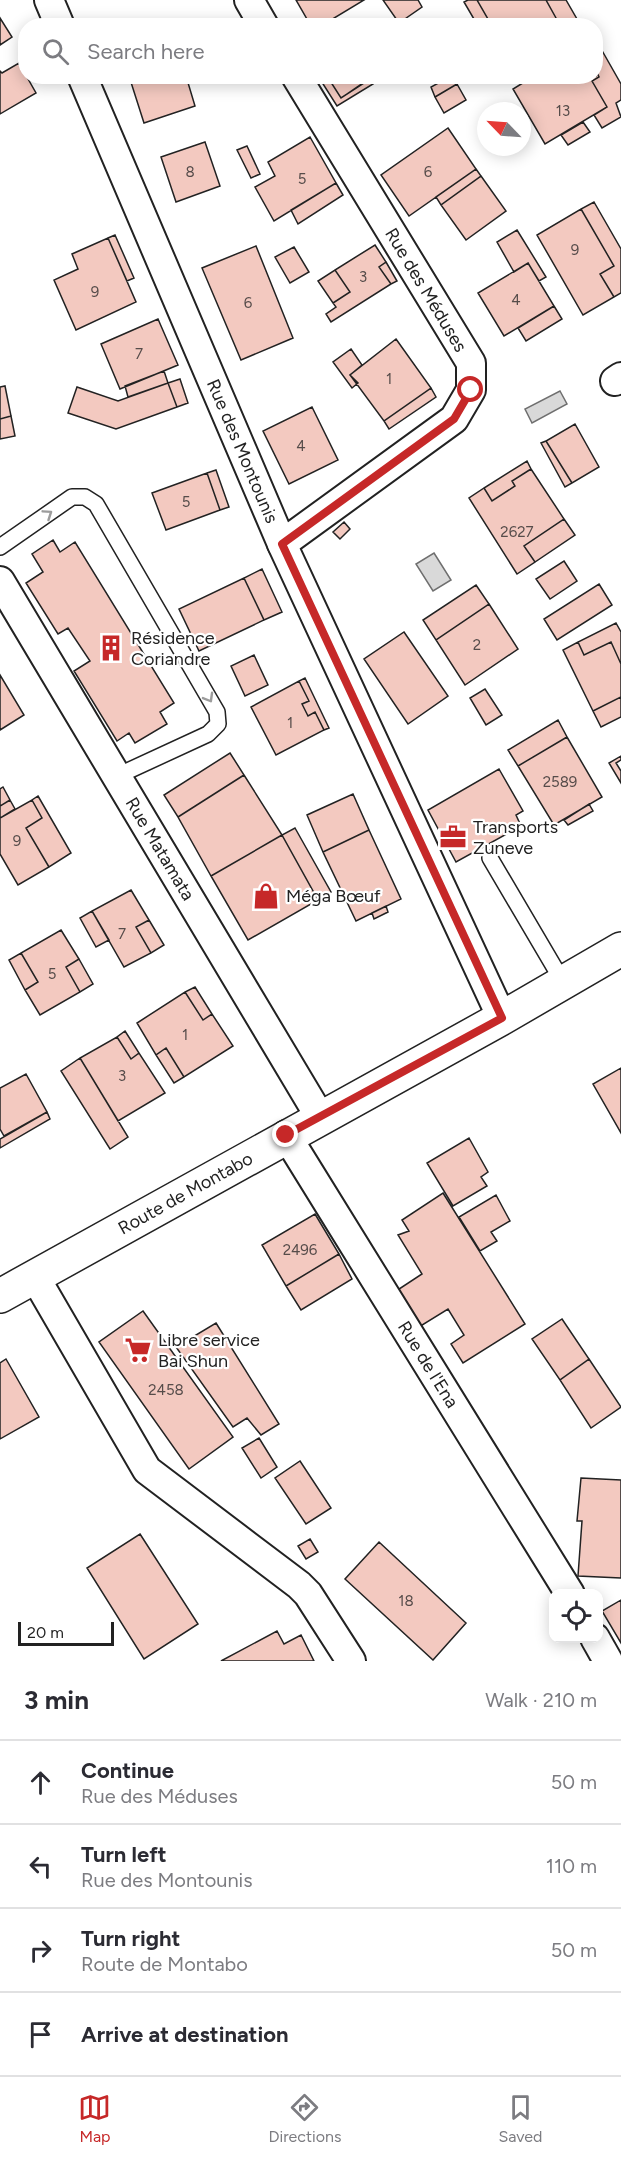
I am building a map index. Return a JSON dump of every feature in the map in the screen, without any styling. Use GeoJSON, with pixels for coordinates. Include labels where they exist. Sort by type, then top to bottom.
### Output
{"type":"FeatureCollection","features":[{"type":"Feature","properties":{"kind":"main road","name":"Route de Montabo"},"geometry":{"type":"LineString","coordinates":[[0,1296],[286,1135],[502,1018],[621,949]]}},
{"type":"Feature","properties":{"kind":"street"},"geometry":{"type":"LineString","coordinates":[[49,0],[57,18]]}},
{"type":"Feature","properties":{"kind":"street"},"geometry":{"type":"LineString","coordinates":[[249,0],[259,18]]}},
{"type":"Feature","properties":{"kind":"street","name":"Rue des Montounis"},"geometry":{"type":"LineString","coordinates":[[85,84],[282,544],[502,1018]]}},
{"type":"Feature","properties":{"kind":"street","name":"Rue des Méduses"},"geometry":{"type":"LineString","coordinates":[[282,544],[454,419],[471,390],[471,363],[301,84]]}},
{"type":"Feature","properties":{"kind":"street","name":"Rue Matamata"},"geometry":{"type":"LineString","coordinates":[[0,581],[320,1117]]}},
{"type":"Feature","properties":{"kind":"street","name":"Rue de l'Ena"},"geometry":{"type":"LineString","coordinates":[[286,1135],[568,1589]]}},
{"type":"Feature","properties":{"kind":"street"},"geometry":{"type":"LineString","coordinates":[[34,1277],[147,1470],[299,1585],[308,1594],[351,1661]]}},
{"type":"Feature","properties":{"kind":"street"},"geometry":{"type":"LineString","coordinates":[[598,1643],[608,1661]]}},
{"type":"Feature","properties":{"kind":"lane"},"geometry":{"type":"LineString","coordinates":[[0,547],[72,498],[85,497],[96,504],[217,712],[218,724],[208,734],[117,776]]}},
{"type":"Feature","properties":{"kind":"lane"},"geometry":{"type":"LineString","coordinates":[[490,858],[563,982]]}},
{"type":"Feature","properties":{"kind":"shaded area"},"geometry":{"type":"Polygon","coordinates":[[[560,391],[567,404],[532,423],[525,409],[560,391]]]}},
{"type":"Feature","properties":{"kind":"shaded area"},"geometry":{"type":"Polygon","coordinates":[[[434,553],[451,580],[433,591],[416,564],[434,553]]]}},
{"type":"Feature","properties":{"kind":"building"},"geometry":{"type":"Polygon","coordinates":[[[296,0],[364,0],[334,18],[306,18],[296,0]]]}},
{"type":"Feature","properties":{"kind":"building"},"geometry":{"type":"Polygon","coordinates":[[[383,0],[418,0],[422,7],[406,18],[396,18],[383,0]]]}},
{"type":"Feature","properties":{"kind":"building"},"geometry":{"type":"Polygon","coordinates":[[[477,0],[487,18],[473,18],[464,2],[477,0]]]}},
{"type":"Feature","properties":{"kind":"building"},"geometry":{"type":"Polygon","coordinates":[[[477,0],[546,0],[556,18],[487,18],[477,0]]]}},
{"type":"Feature","properties":{"kind":"building"},"geometry":{"type":"Polygon","coordinates":[[[546,0],[566,0],[576,18],[556,18],[546,0]]]}},
{"type":"Feature","properties":{"kind":"building"},"geometry":{"type":"Polygon","coordinates":[[[0,18],[12,37],[0,45],[0,18]]]}},
{"type":"Feature","properties":{"kind":"building"},"geometry":{"type":"Polygon","coordinates":[[[603,52],[621,84],[621,100],[616,103],[621,117],[602,128],[594,115],[607,107],[594,84],[603,84],[603,52]]]}},
{"type":"Feature","properties":{"kind":"building"},"geometry":{"type":"Polygon","coordinates":[[[18,64],[18,84],[31,84],[36,93],[0,114],[0,71],[2,73],[18,64]]]}},
{"type":"Feature","properties":{"kind":"building"},"geometry":{"type":"Polygon","coordinates":[[[132,84],[188,84],[195,106],[144,123],[132,84]]]}},
{"type":"Feature","properties":{"kind":"building"},"geometry":{"type":"Polygon","coordinates":[[[323,84],[332,84],[341,98],[362,84],[373,84],[337,106],[323,84]]]}},
{"type":"Feature","properties":{"kind":"building"},"geometry":{"type":"Polygon","coordinates":[[[332,84],[361,84],[341,98],[332,84]]]}},
{"type":"Feature","properties":{"kind":"building"},"geometry":{"type":"Polygon","coordinates":[[[436,84],[457,84],[435,97],[431,87],[436,84]]]}},
{"type":"Feature","properties":{"kind":"building"},"geometry":{"type":"Polygon","coordinates":[[[457,84],[466,100],[444,113],[435,97],[457,84]]]}},
{"type":"Feature","properties":{"kind":"building"},"geometry":{"type":"Polygon","coordinates":[[[521,84],[594,84],[607,107],[545,144],[531,120],[531,102],[521,102],[513,89],[521,84]]]}},
{"type":"Feature","properties":{"kind":"building"},"geometry":{"type":"Polygon","coordinates":[[[583,122],[590,132],[568,145],[561,135],[583,122]]]}},
{"type":"Feature","properties":{"kind":"building"},"geometry":{"type":"Polygon","coordinates":[[[448,128],[476,169],[409,216],[381,175],[448,128]]]}},
{"type":"Feature","properties":{"kind":"building"},"geometry":{"type":"Polygon","coordinates":[[[310,137],[336,183],[274,221],[255,187],[275,176],[268,162],[310,137]]]}},
{"type":"Feature","properties":{"kind":"building"},"geometry":{"type":"Polygon","coordinates":[[[205,142],[220,186],[176,202],[161,157],[205,142]]]}},
{"type":"Feature","properties":{"kind":"building"},"geometry":{"type":"Polygon","coordinates":[[[247,146],[260,174],[251,178],[237,150],[247,146]]]}},
{"type":"Feature","properties":{"kind":"building"},"geometry":{"type":"Polygon","coordinates":[[[476,169],[481,176],[441,205],[436,197],[476,169]]]}},
{"type":"Feature","properties":{"kind":"building"},"geometry":{"type":"Polygon","coordinates":[[[481,176],[506,211],[466,240],[441,205],[481,176]]]}},
{"type":"Feature","properties":{"kind":"building"},"geometry":{"type":"Polygon","coordinates":[[[336,183],[343,195],[298,224],[291,210],[336,183]]]}},
{"type":"Feature","properties":{"kind":"building"},"geometry":{"type":"Polygon","coordinates":[[[594,202],[621,249],[621,293],[614,297],[600,274],[614,266],[581,209],[594,202]]]}},
{"type":"Feature","properties":{"kind":"building"},"geometry":{"type":"Polygon","coordinates":[[[581,209],[614,266],[600,274],[614,297],[583,315],[537,235],[581,209]]]}},
{"type":"Feature","properties":{"kind":"building"},"geometry":{"type":"Polygon","coordinates":[[[517,230],[546,277],[539,281],[528,263],[514,272],[497,242],[517,230]]]}},
{"type":"Feature","properties":{"kind":"building"},"geometry":{"type":"Polygon","coordinates":[[[115,235],[134,278],[127,281],[108,238],[115,235]]]}},
{"type":"Feature","properties":{"kind":"building"},"geometry":{"type":"Polygon","coordinates":[[[108,238],[136,302],[76,330],[54,280],[78,269],[72,254],[108,238]]]}},
{"type":"Feature","properties":{"kind":"building"},"geometry":{"type":"Polygon","coordinates":[[[375,245],[386,262],[379,267],[391,284],[331,322],[326,314],[336,307],[333,303],[350,292],[335,270],[375,245]]]}},
{"type":"Feature","properties":{"kind":"building"},"geometry":{"type":"Polygon","coordinates":[[[256,246],[293,338],[241,360],[202,268],[256,246]]]}},
{"type":"Feature","properties":{"kind":"building"},"geometry":{"type":"Polygon","coordinates":[[[294,247],[309,272],[290,283],[275,257],[294,247]]]}},
{"type":"Feature","properties":{"kind":"building"},"geometry":{"type":"Polygon","coordinates":[[[386,262],[397,281],[391,284],[379,267],[386,262]]]}},
{"type":"Feature","properties":{"kind":"building"},"geometry":{"type":"Polygon","coordinates":[[[528,263],[554,306],[504,336],[478,293],[528,263]]]}},
{"type":"Feature","properties":{"kind":"building"},"geometry":{"type":"Polygon","coordinates":[[[335,270],[350,292],[333,303],[318,281],[335,270]]]}},
{"type":"Feature","properties":{"kind":"building"},"geometry":{"type":"Polygon","coordinates":[[[554,306],[562,319],[526,341],[518,328],[554,306]]]}},
{"type":"Feature","properties":{"kind":"building"},"geometry":{"type":"Polygon","coordinates":[[[158,319],[178,365],[120,389],[101,344],[158,319]]]}},
{"type":"Feature","properties":{"kind":"building"},"geometry":{"type":"Polygon","coordinates":[[[396,339],[431,388],[384,421],[350,375],[396,339]]]}},
{"type":"Feature","properties":{"kind":"building"},"geometry":{"type":"Polygon","coordinates":[[[351,349],[362,365],[350,375],[358,383],[352,388],[333,362],[351,349]]]}},
{"type":"Feature","properties":{"kind":"building"},"geometry":{"type":"Polygon","coordinates":[[[164,371],[168,383],[128,397],[125,386],[164,371]]]}},
{"type":"Feature","properties":{"kind":"building"},"geometry":{"type":"Polygon","coordinates":[[[180,379],[188,403],[177,407],[168,383],[180,379]]]}},
{"type":"Feature","properties":{"kind":"building"},"geometry":{"type":"Polygon","coordinates":[[[168,383],[177,407],[116,429],[68,413],[77,387],[118,401],[168,383]]]}},
{"type":"Feature","properties":{"kind":"building"},"geometry":{"type":"Polygon","coordinates":[[[5,386],[11,416],[0,419],[0,387],[5,386]]]}},
{"type":"Feature","properties":{"kind":"building"},"geometry":{"type":"Polygon","coordinates":[[[431,388],[436,397],[389,429],[384,421],[431,388]]]}},
{"type":"Feature","properties":{"kind":"building"},"geometry":{"type":"Polygon","coordinates":[[[312,407],[338,460],[289,484],[263,431],[312,407]]]}},
{"type":"Feature","properties":{"kind":"building"},"geometry":{"type":"Polygon","coordinates":[[[11,416],[15,436],[0,439],[0,419],[11,416]]]}},
{"type":"Feature","properties":{"kind":"building"},"geometry":{"type":"Polygon","coordinates":[[[575,424],[599,467],[572,483],[546,441],[575,424]]]}},
{"type":"Feature","properties":{"kind":"building"},"geometry":{"type":"Polygon","coordinates":[[[546,441],[572,483],[565,487],[541,443],[546,441]]]}},
{"type":"Feature","properties":{"kind":"building"},"geometry":{"type":"Polygon","coordinates":[[[527,461],[531,469],[512,481],[515,486],[492,501],[484,488],[527,461]]]}},
{"type":"Feature","properties":{"kind":"building"},"geometry":{"type":"Polygon","coordinates":[[[531,469],[564,519],[524,546],[535,562],[517,574],[469,498],[484,488],[492,501],[515,486],[512,481],[531,469]]]}},
{"type":"Feature","properties":{"kind":"building"},"geometry":{"type":"Polygon","coordinates":[[[216,470],[229,507],[220,510],[207,473],[216,470]]]}},
{"type":"Feature","properties":{"kind":"building"},"geometry":{"type":"Polygon","coordinates":[[[207,473],[220,510],[166,530],[152,493],[207,473]]]}},
{"type":"Feature","properties":{"kind":"building"},"geometry":{"type":"Polygon","coordinates":[[[564,519],[575,535],[535,562],[524,546],[564,519]]]}},
{"type":"Feature","properties":{"kind":"building"},"geometry":{"type":"Polygon","coordinates":[[[344,522],[350,529],[340,539],[333,532],[344,522]]]}},
{"type":"Feature","properties":{"kind":"building","name":"Résidence Coriandre"},"geometry":{"type":"Polygon","coordinates":[[[53,540],[60,552],[75,542],[174,703],[160,712],[167,724],[135,743],[129,733],[117,741],[74,671],[90,661],[68,628],[58,634],[26,583],[43,572],[32,554],[53,540]]]}},
{"type":"Feature","properties":{"kind":"building"},"geometry":{"type":"Polygon","coordinates":[[[564,561],[577,581],[550,599],[536,579],[564,561]]]}},
{"type":"Feature","properties":{"kind":"building"},"geometry":{"type":"Polygon","coordinates":[[[262,569],[282,612],[264,620],[244,578],[262,569]]]}},
{"type":"Feature","properties":{"kind":"building"},"geometry":{"type":"Polygon","coordinates":[[[244,578],[264,620],[199,651],[179,609],[244,578]]]}},
{"type":"Feature","properties":{"kind":"building"},"geometry":{"type":"Polygon","coordinates":[[[599,584],[612,605],[557,640],[544,619],[599,584]]]}},
{"type":"Feature","properties":{"kind":"building"},"geometry":{"type":"Polygon","coordinates":[[[476,585],[489,604],[436,640],[423,620],[476,585]]]}},
{"type":"Feature","properties":{"kind":"building"},"geometry":{"type":"Polygon","coordinates":[[[489,604],[518,649],[465,685],[436,640],[489,604]]]}},
{"type":"Feature","properties":{"kind":"building"},"geometry":{"type":"Polygon","coordinates":[[[616,623],[621,632],[621,664],[611,642],[584,655],[578,642],[616,623]]]}},
{"type":"Feature","properties":{"kind":"building"},"geometry":{"type":"Polygon","coordinates":[[[404,632],[448,696],[408,724],[364,659],[404,632]]]}},
{"type":"Feature","properties":{"kind":"building"},"geometry":{"type":"Polygon","coordinates":[[[578,642],[584,655],[611,642],[621,664],[621,697],[593,711],[563,650],[578,642]]]}},
{"type":"Feature","properties":{"kind":"building"},"geometry":{"type":"Polygon","coordinates":[[[254,655],[268,685],[245,696],[231,666],[254,655]]]}},
{"type":"Feature","properties":{"kind":"building"},"geometry":{"type":"Polygon","coordinates":[[[0,675],[24,715],[0,730],[0,675]]]}},
{"type":"Feature","properties":{"kind":"building"},"geometry":{"type":"Polygon","coordinates":[[[305,678],[329,728],[324,730],[315,712],[308,716],[302,704],[309,701],[299,681],[305,678]]]}},
{"type":"Feature","properties":{"kind":"building"},"geometry":{"type":"Polygon","coordinates":[[[299,681],[309,701],[302,704],[308,716],[315,712],[324,730],[276,755],[251,707],[299,681]]]}},
{"type":"Feature","properties":{"kind":"building"},"geometry":{"type":"Polygon","coordinates":[[[485,689],[502,715],[486,725],[470,698],[485,689]]]}},
{"type":"Feature","properties":{"kind":"building"},"geometry":{"type":"Polygon","coordinates":[[[621,697],[621,717],[601,727],[593,711],[621,697]]]}},
{"type":"Feature","properties":{"kind":"building"},"geometry":{"type":"Polygon","coordinates":[[[558,720],[567,737],[518,766],[508,750],[558,720]]]}},
{"type":"Feature","properties":{"kind":"building"},"geometry":{"type":"Polygon","coordinates":[[[567,737],[602,797],[554,825],[518,766],[567,737]]]}},
{"type":"Feature","properties":{"kind":"building"},"geometry":{"type":"Polygon","coordinates":[[[230,753],[244,775],[178,817],[164,795],[230,753]]]}},
{"type":"Feature","properties":{"kind":"building"},"geometry":{"type":"Polygon","coordinates":[[[621,756],[621,760],[616,763],[621,771],[621,783],[609,763],[621,756]]]}},
{"type":"Feature","properties":{"kind":"building"},"geometry":{"type":"Polygon","coordinates":[[[499,769],[523,811],[516,815],[521,826],[456,862],[428,810],[499,769]]]}},
{"type":"Feature","properties":{"kind":"building"},"geometry":{"type":"Polygon","coordinates":[[[244,775],[282,835],[211,876],[178,817],[244,775]]]}},
{"type":"Feature","properties":{"kind":"building"},"geometry":{"type":"Polygon","coordinates":[[[3,787],[10,800],[0,806],[0,789],[3,787]]]}},
{"type":"Feature","properties":{"kind":"building"},"geometry":{"type":"Polygon","coordinates":[[[353,794],[369,830],[323,852],[307,815],[353,794]]]}},
{"type":"Feature","properties":{"kind":"building"},"geometry":{"type":"Polygon","coordinates":[[[38,796],[71,853],[49,867],[26,828],[42,818],[32,800],[38,796]]]}},
{"type":"Feature","properties":{"kind":"building"},"geometry":{"type":"Polygon","coordinates":[[[10,800],[15,809],[0,818],[0,806],[10,800]]]}},
{"type":"Feature","properties":{"kind":"building"},"geometry":{"type":"Polygon","coordinates":[[[32,800],[42,818],[26,828],[49,867],[18,885],[0,854],[0,818],[32,800]]]}},
{"type":"Feature","properties":{"kind":"building"},"geometry":{"type":"Polygon","coordinates":[[[589,804],[593,811],[568,825],[564,820],[589,804]]]}},
{"type":"Feature","properties":{"kind":"building"},"geometry":{"type":"Polygon","coordinates":[[[295,828],[331,892],[318,900],[282,835],[295,828]]]}},
{"type":"Feature","properties":{"kind":"building"},"geometry":{"type":"Polygon","coordinates":[[[369,830],[401,899],[356,921],[323,852],[369,830]]]}},
{"type":"Feature","properties":{"kind":"building"},"geometry":{"type":"Polygon","coordinates":[[[282,835],[318,900],[248,940],[211,876],[282,835]]]}},
{"type":"Feature","properties":{"kind":"building"},"geometry":{"type":"Polygon","coordinates":[[[131,890],[149,920],[136,927],[151,953],[124,967],[92,911],[131,890]]]}},
{"type":"Feature","properties":{"kind":"building"},"geometry":{"type":"Polygon","coordinates":[[[386,906],[388,912],[374,919],[372,913],[386,906]]]}},
{"type":"Feature","properties":{"kind":"building"},"geometry":{"type":"Polygon","coordinates":[[[92,911],[109,940],[96,947],[80,918],[92,911]]]}},
{"type":"Feature","properties":{"kind":"building"},"geometry":{"type":"Polygon","coordinates":[[[149,920],[164,945],[151,953],[136,927],[149,920]]]}},
{"type":"Feature","properties":{"kind":"building"},"geometry":{"type":"Polygon","coordinates":[[[61,930],[79,959],[66,967],[80,992],[40,1015],[25,990],[38,982],[21,953],[61,930]]]}},
{"type":"Feature","properties":{"kind":"building"},"geometry":{"type":"Polygon","coordinates":[[[21,953],[38,982],[25,990],[9,960],[21,953]]]}},
{"type":"Feature","properties":{"kind":"building"},"geometry":{"type":"Polygon","coordinates":[[[79,959],[93,984],[80,992],[66,967],[79,959]]]}},
{"type":"Feature","properties":{"kind":"building"},"geometry":{"type":"Polygon","coordinates":[[[195,987],[212,1014],[203,1020],[185,992],[195,987]]]}},
{"type":"Feature","properties":{"kind":"building"},"geometry":{"type":"Polygon","coordinates":[[[185,992],[203,1020],[212,1014],[233,1046],[184,1077],[166,1048],[156,1055],[137,1023],[185,992]]]}},
{"type":"Feature","properties":{"kind":"building"},"geometry":{"type":"Polygon","coordinates":[[[125,1031],[139,1053],[131,1059],[117,1037],[125,1031]]]}},
{"type":"Feature","properties":{"kind":"building"},"geometry":{"type":"Polygon","coordinates":[[[117,1037],[131,1059],[139,1053],[165,1093],[118,1121],[80,1058],[117,1037]]]}},
{"type":"Feature","properties":{"kind":"building"},"geometry":{"type":"Polygon","coordinates":[[[166,1048],[184,1077],[174,1083],[156,1055],[166,1048]]]}},
{"type":"Feature","properties":{"kind":"building"},"geometry":{"type":"Polygon","coordinates":[[[80,1058],[128,1137],[110,1149],[61,1071],[80,1058]]]}},
{"type":"Feature","properties":{"kind":"building"},"geometry":{"type":"Polygon","coordinates":[[[621,1068],[621,1133],[593,1084],[621,1068]]]}},
{"type":"Feature","properties":{"kind":"building"},"geometry":{"type":"Polygon","coordinates":[[[26,1074],[47,1112],[4,1136],[0,1129],[0,1088],[26,1074]]]}},
{"type":"Feature","properties":{"kind":"building"},"geometry":{"type":"Polygon","coordinates":[[[47,1112],[50,1119],[0,1148],[0,1139],[47,1112]]]}},
{"type":"Feature","properties":{"kind":"building"},"geometry":{"type":"Polygon","coordinates":[[[469,1138],[488,1172],[481,1177],[487,1186],[453,1206],[427,1163],[469,1138]]]}},
{"type":"Feature","properties":{"kind":"building"},"geometry":{"type":"Polygon","coordinates":[[[443,1193],[525,1324],[463,1363],[451,1344],[464,1335],[448,1309],[419,1327],[396,1291],[422,1274],[398,1235],[409,1231],[402,1220],[443,1193]]]}},
{"type":"Feature","properties":{"kind":"building"},"geometry":{"type":"Polygon","coordinates":[[[496,1195],[510,1221],[491,1232],[497,1241],[480,1251],[459,1217],[496,1195]]]}},
{"type":"Feature","properties":{"kind":"building"},"geometry":{"type":"Polygon","coordinates":[[[315,1214],[339,1254],[286,1286],[262,1245],[315,1214]]]}},
{"type":"Feature","properties":{"kind":"building"},"geometry":{"type":"Polygon","coordinates":[[[339,1254],[352,1279],[301,1310],[286,1286],[339,1254]]]}},
{"type":"Feature","properties":{"kind":"building"},"geometry":{"type":"Polygon","coordinates":[[[143,1311],[233,1437],[189,1469],[99,1342],[143,1311]]]}},
{"type":"Feature","properties":{"kind":"building"},"geometry":{"type":"Polygon","coordinates":[[[562,1319],[589,1359],[560,1380],[532,1339],[562,1319]]]}},
{"type":"Feature","properties":{"kind":"building"},"geometry":{"type":"Polygon","coordinates":[[[216,1323],[279,1424],[261,1435],[247,1418],[233,1427],[176,1347],[216,1323]]]}},
{"type":"Feature","properties":{"kind":"building"},"geometry":{"type":"Polygon","coordinates":[[[6,1359],[39,1417],[0,1439],[0,1363],[6,1359]]]}},
{"type":"Feature","properties":{"kind":"building"},"geometry":{"type":"Polygon","coordinates":[[[589,1359],[621,1407],[591,1428],[560,1380],[589,1359]]]}},
{"type":"Feature","properties":{"kind":"building"},"geometry":{"type":"Polygon","coordinates":[[[259,1438],[277,1467],[261,1478],[242,1448],[259,1438]]]}},
{"type":"Feature","properties":{"kind":"building"},"geometry":{"type":"Polygon","coordinates":[[[300,1461],[331,1508],[306,1524],[275,1478],[300,1461]]]}},
{"type":"Feature","properties":{"kind":"building"},"geometry":{"type":"Polygon","coordinates":[[[581,1478],[621,1480],[621,1578],[578,1576],[582,1521],[577,1521],[581,1478]]]}},
{"type":"Feature","properties":{"kind":"building"},"geometry":{"type":"Polygon","coordinates":[[[140,1534],[198,1624],[144,1659],[87,1568],[140,1534]]]}},
{"type":"Feature","properties":{"kind":"building"},"geometry":{"type":"Polygon","coordinates":[[[310,1539],[318,1552],[306,1559],[298,1546],[310,1539]]]}},
{"type":"Feature","properties":{"kind":"building"},"geometry":{"type":"Polygon","coordinates":[[[379,1542],[466,1623],[433,1660],[345,1579],[379,1542]]]}},
{"type":"Feature","properties":{"kind":"building"},"geometry":{"type":"Polygon","coordinates":[[[621,1600],[621,1643],[603,1613],[603,1610],[621,1600]]]}},
{"type":"Feature","properties":{"kind":"building"},"geometry":{"type":"Polygon","coordinates":[[[277,1631],[284,1644],[301,1635],[314,1661],[221,1661],[277,1631]]]}},
{"type":"Feature","properties":{"kind":"place","name":"Résidence Coriandre"},"geometry":{"type":"Point","coordinates":[111,648]}},
{"type":"Feature","properties":{"kind":"place","name":"Transports Zuneve"},"geometry":{"type":"Point","coordinates":[453,837]}},
{"type":"Feature","properties":{"kind":"place","name":"Méga Bœuf"},"geometry":{"type":"Point","coordinates":[266,896]}},
{"type":"Feature","properties":{"kind":"place","name":"Libre service Bai Shun"},"geometry":{"type":"Point","coordinates":[138,1350]}},
{"type":"Feature","properties":{"kind":"route"},"geometry":{"type":"LineString","coordinates":[[286,1135],[502,1018],[282,544],[454,419],[471,390]]}}]}
